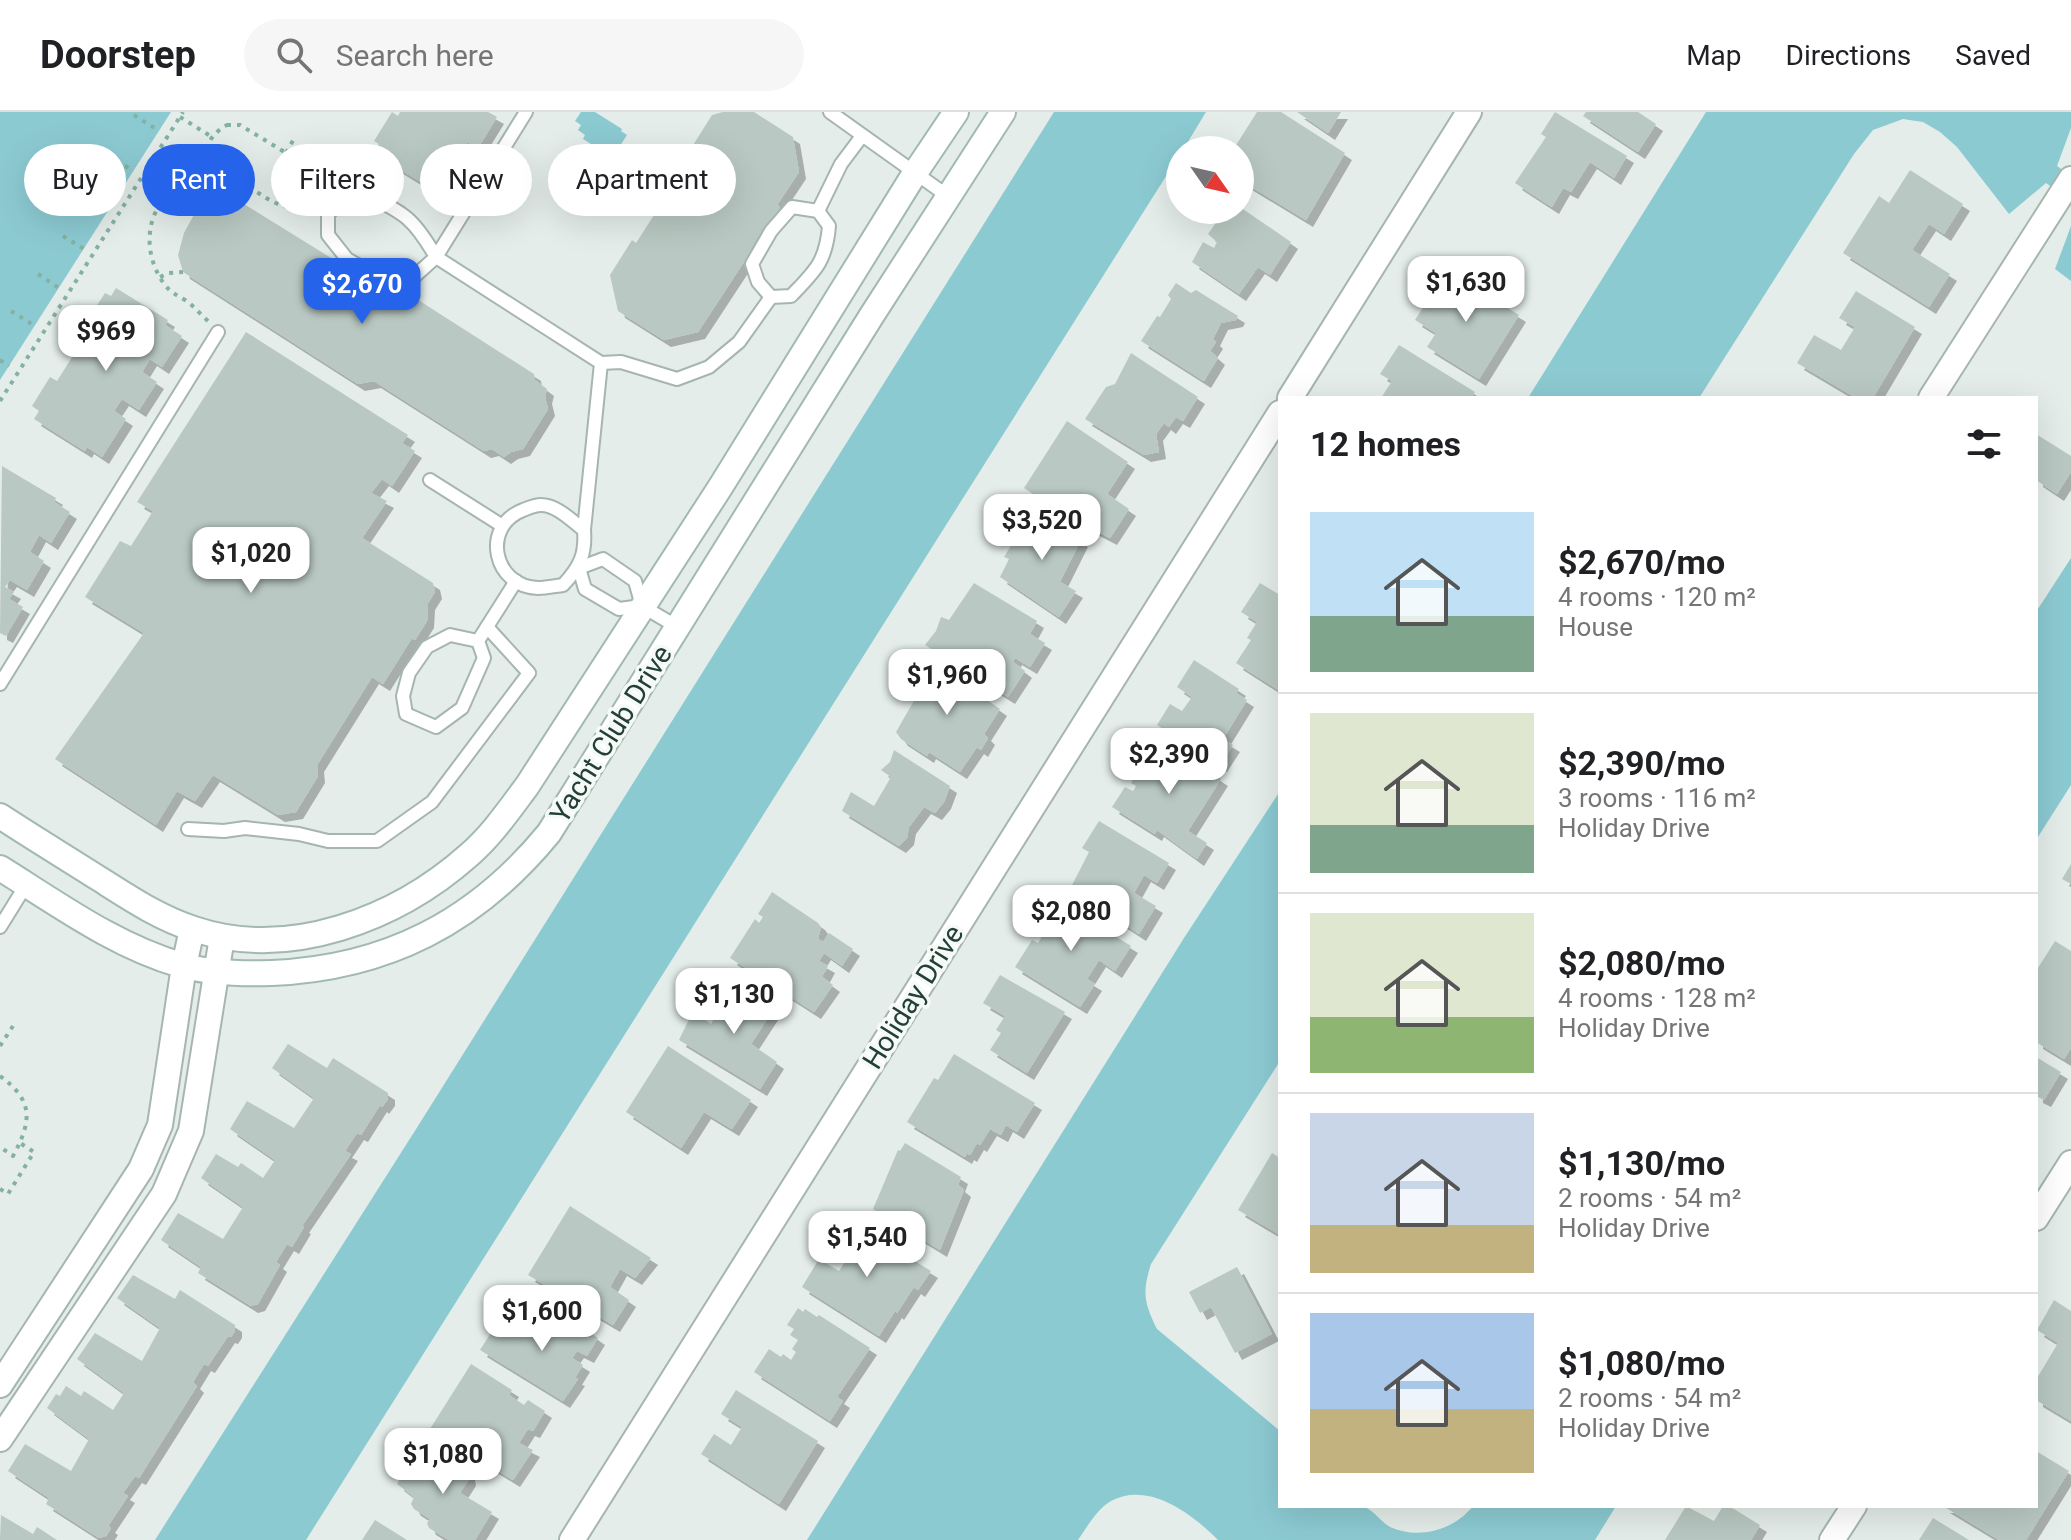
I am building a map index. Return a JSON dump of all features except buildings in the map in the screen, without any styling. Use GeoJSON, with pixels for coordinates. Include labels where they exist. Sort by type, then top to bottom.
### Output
{"type":"FeatureCollection","features":[{"type":"Feature","properties":{"kind":"street","name":"Yacht Club Drive"},"geometry":{"type":"LineString","coordinates":[[0,816],[162,916],[222,937],[265,939],[314,935],[356,925],[440,877],[469,855],[497,826],[527,786],[721,486],[956,112]]}},
{"type":"Feature","properties":{"kind":"street","name":"Yacht Club Drive"},"geometry":{"type":"LineString","coordinates":[[0,868],[96,928],[184,966],[247,974],[295,972],[342,965],[380,954],[421,939],[496,890],[549,833],[872,315],[1003,112]]}},
{"type":"Feature","properties":{"kind":"street"},"geometry":{"type":"LineString","coordinates":[[1291,396],[1469,112]]}},
{"type":"Feature","properties":{"kind":"street"},"geometry":{"type":"LineString","coordinates":[[1932,396],[2071,179]]}},
{"type":"Feature","properties":{"kind":"street","name":"Holiday Drive"},"geometry":{"type":"LineString","coordinates":[[572,1540],[1278,416]]}},
{"type":"Feature","properties":{"kind":"street"},"geometry":{"type":"LineString","coordinates":[[0,1385],[141,1169],[160,1125],[192,929]]}},
{"type":"Feature","properties":{"kind":"street"},"geometry":{"type":"LineString","coordinates":[[0,1439],[164,1194],[191,1131],[222,937]]}},
{"type":"Feature","properties":{"kind":"street"},"geometry":{"type":"LineString","coordinates":[[160,1125],[191,1131]]}},
{"type":"Feature","properties":{"kind":"street"},"geometry":{"type":"LineString","coordinates":[[2038,1215],[2071,1163]]}},
{"type":"Feature","properties":{"kind":"street"},"geometry":{"type":"LineString","coordinates":[[1832,1540],[1853,1508]]}},
{"type":"Feature","properties":{"kind":"lane"},"geometry":{"type":"LineString","coordinates":[[526,112],[436,257],[416,275],[382,279],[347,259],[328,235],[328,214],[342,200],[365,194],[392,207],[418,226],[436,257],[601,363],[621,362],[677,379],[709,367],[739,342],[771,297]]}},
{"type":"Feature","properties":{"kind":"lane"},"geometry":{"type":"LineString","coordinates":[[830,112],[949,197]]}},
{"type":"Feature","properties":{"kind":"lane"},"geometry":{"type":"LineString","coordinates":[[818,211],[841,164],[862,136]]}},
{"type":"Feature","properties":{"kind":"lane"},"geometry":{"type":"LineString","coordinates":[[792,207],[818,211],[829,226],[827,252],[813,273],[791,296],[771,297],[758,282],[752,264],[771,231],[792,207]]}},
{"type":"Feature","properties":{"kind":"lane"},"geometry":{"type":"LineString","coordinates":[[0,684],[218,332]]}},
{"type":"Feature","properties":{"kind":"lane"},"geometry":{"type":"LineString","coordinates":[[584,530],[556,509],[540,505],[511,515],[501,525],[497,542],[498,559],[504,572],[516,581],[536,588],[563,585],[579,568],[586,548],[584,530],[601,363]]}},
{"type":"Feature","properties":{"kind":"lane"},"geometry":{"type":"LineString","coordinates":[[430,480],[501,525]]}},
{"type":"Feature","properties":{"kind":"lane"},"geometry":{"type":"LineString","coordinates":[[579,568],[603,559],[635,581],[642,606]]}},
{"type":"Feature","properties":{"kind":"lane"},"geometry":{"type":"LineString","coordinates":[[579,568],[585,589],[610,605],[619,609],[642,606],[679,628]]}},
{"type":"Feature","properties":{"kind":"lane"},"geometry":{"type":"LineString","coordinates":[[478,641],[516,581]]}},
{"type":"Feature","properties":{"kind":"lane"},"geometry":{"type":"LineString","coordinates":[[188,829],[224,831],[245,828],[299,834],[328,841],[377,841],[432,802],[529,673],[487,627]]}},
{"type":"Feature","properties":{"kind":"lane"},"geometry":{"type":"LineString","coordinates":[[450,635],[478,641],[484,658],[462,708],[436,727],[406,714],[403,696],[409,673],[427,647],[450,635]]}},
{"type":"Feature","properties":{"kind":"lane"},"geometry":{"type":"LineString","coordinates":[[0,927],[26,885]]}},
{"type":"Feature","properties":{"kind":"path"},"geometry":{"type":"LineString","coordinates":[[0,401],[181,114],[212,137]]}},
{"type":"Feature","properties":{"kind":"path"},"geometry":{"type":"LineString","coordinates":[[134,115],[159,131]]}},
{"type":"Feature","properties":{"kind":"path"},"geometry":{"type":"LineString","coordinates":[[210,144],[212,137],[227,125],[240,125],[271,144]]}},
{"type":"Feature","properties":{"kind":"path"},"geometry":{"type":"LineString","coordinates":[[291,144],[295,137]]}},
{"type":"Feature","properties":{"kind":"path"},"geometry":{"type":"LineString","coordinates":[[126,167],[133,171]]}},
{"type":"Feature","properties":{"kind":"path"},"geometry":{"type":"LineString","coordinates":[[153,216],[150,247],[160,277],[174,295],[186,300],[218,332]]}},
{"type":"Feature","properties":{"kind":"path"},"geometry":{"type":"LineString","coordinates":[[63,236],[84,249]]}},
{"type":"Feature","properties":{"kind":"path"},"geometry":{"type":"LineString","coordinates":[[160,277],[183,272]]}},
{"type":"Feature","properties":{"kind":"path"},"geometry":{"type":"LineString","coordinates":[[38,274],[59,288]]}},
{"type":"Feature","properties":{"kind":"path"},"geometry":{"type":"LineString","coordinates":[[11,311],[35,326]]}},
{"type":"Feature","properties":{"kind":"path"},"geometry":{"type":"LineString","coordinates":[[0,360],[9,366]]}},
{"type":"Feature","properties":{"kind":"path"},"geometry":{"type":"LineString","coordinates":[[0,1046],[13,1026]]}},
{"type":"Feature","properties":{"kind":"path"},"geometry":{"type":"LineString","coordinates":[[0,1076],[16,1088],[27,1109],[26,1132],[13,1156],[0,1147]]}},
{"type":"Feature","properties":{"kind":"path"},"geometry":{"type":"LineString","coordinates":[[0,1189],[8,1194],[34,1152],[20,1143]]}},
{"type":"Feature","properties":{"kind":"water"},"geometry":{"type":"Polygon","coordinates":[[[0,112],[171,112],[151,144],[142,144],[142,157],[126,183],[126,144],[24,144],[24,216],[105,216],[0,380],[0,112]]]}},
{"type":"Feature","properties":{"kind":"water"},"geometry":{"type":"Polygon","coordinates":[[[581,112],[595,112],[627,135],[621,144],[591,144],[583,139],[585,135],[578,130],[581,125],[575,121],[581,112]]]}},
{"type":"Feature","properties":{"kind":"water"},"geometry":{"type":"Polygon","coordinates":[[[1054,112],[1206,112],[1191,136],[1166,136],[1166,176],[306,1540],[155,1540],[1054,112]]]}},
{"type":"Feature","properties":{"kind":"water"},"geometry":{"type":"Polygon","coordinates":[[[1706,112],[2071,112],[2071,128],[2057,166],[2071,176],[2071,201],[2046,183],[2009,214],[1957,147],[1940,132],[1923,122],[1903,119],[1873,130],[1854,154],[1700,396],[1529,396],[1706,112]]]}},
{"type":"Feature","properties":{"kind":"water"},"geometry":{"type":"Polygon","coordinates":[[[2071,226],[2071,281],[2055,269],[2071,226]]]}},
{"type":"Feature","properties":{"kind":"water"},"geometry":{"type":"Polygon","coordinates":[[[2071,558],[2071,785],[2038,837],[2038,609],[2071,558]]]}},
{"type":"Feature","properties":{"kind":"water"},"geometry":{"type":"Polygon","coordinates":[[[1278,794],[1278,1064],[1151,1264],[1146,1290],[1147,1304],[1157,1329],[1278,1429],[1278,1508],[1366,1508],[1390,1527],[1413,1533],[1446,1527],[1471,1508],[1615,1508],[1595,1540],[1218,1540],[1183,1511],[1169,1503],[1140,1495],[1125,1496],[1106,1504],[1078,1540],[807,1540],[1184,938],[1278,794]]]}}]}
